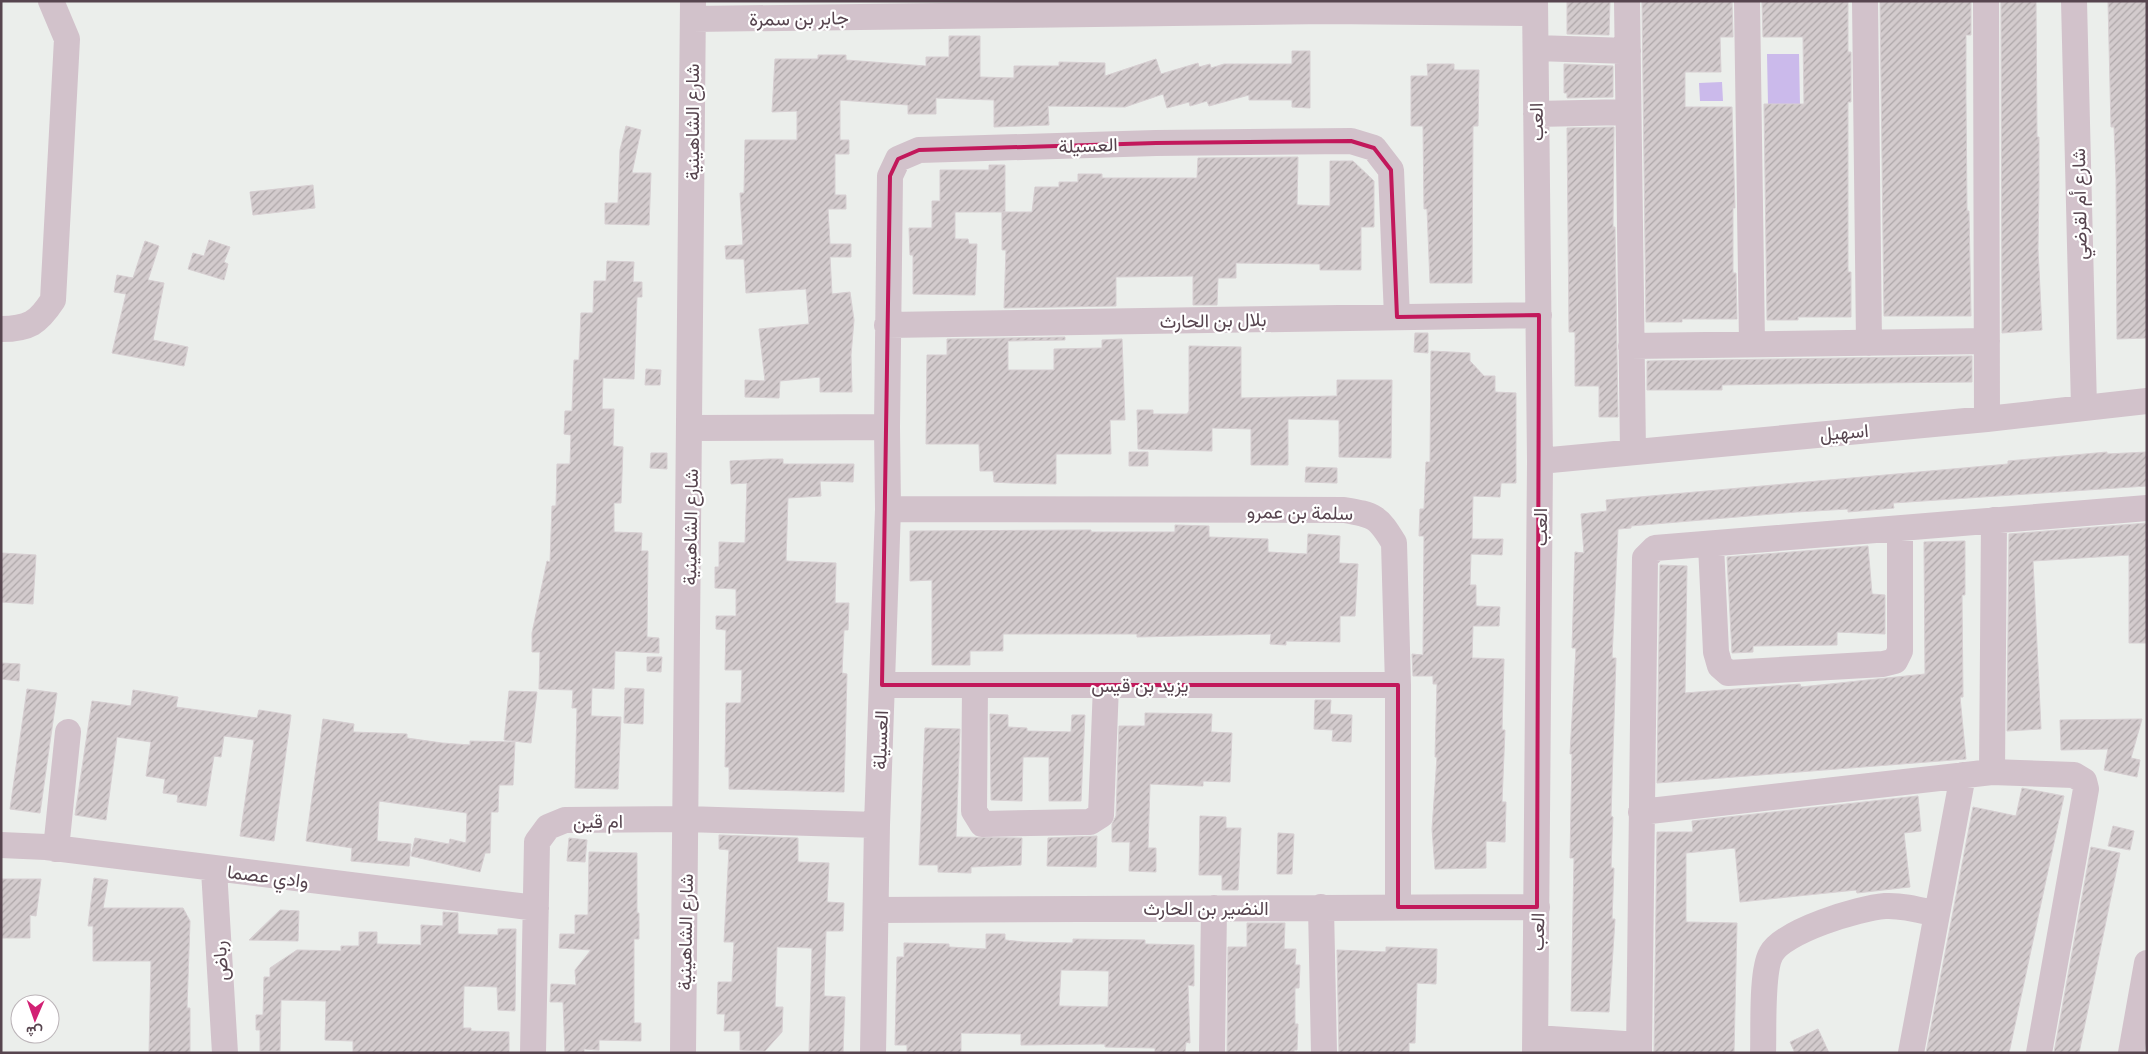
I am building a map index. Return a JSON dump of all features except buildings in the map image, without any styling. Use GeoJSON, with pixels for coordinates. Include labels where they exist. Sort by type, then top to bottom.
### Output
{"type":"FeatureCollection","features":[{"type":"Feature","properties":{"kind":"street"},"geometry":{"type":"LineString","coordinates":[[1,329],[22,329],[43,316],[54,300],[67,39],[51,1]]}},
{"type":"Feature","properties":{"kind":"street"},"geometry":{"type":"LineString","coordinates":[[1627,1],[1632,452]]}},
{"type":"Feature","properties":{"kind":"street"},"geometry":{"type":"LineString","coordinates":[[1747,1],[1752,344]]}},
{"type":"Feature","properties":{"kind":"street"},"geometry":{"type":"LineString","coordinates":[[1865,1],[1869,343]]}},
{"type":"Feature","properties":{"kind":"street"},"geometry":{"type":"LineString","coordinates":[[1986,1],[1987,419]]}},
{"type":"Feature","properties":{"kind":"street","name":"شارع أم لقرضي"},"geometry":{"type":"LineString","coordinates":[[2074,1],[2084,407]]}},
{"type":"Feature","properties":{"kind":"street","name":"جابر بن سمرة"},"geometry":{"type":"LineString","coordinates":[[693,10],[1327,6],[1535,7]]}},
{"type":"Feature","properties":{"kind":"street","name":"العب"},"geometry":{"type":"LineString","coordinates":[[1535,7],[1540,460],[1536,1046]]}},
{"type":"Feature","properties":{"kind":"street","name":"شارع الشاهينية"},"geometry":{"type":"LineString","coordinates":[[683,1053],[693,10]]}},
{"type":"Feature","properties":{"kind":"street"},"geometry":{"type":"LineString","coordinates":[[1536,48],[1628,51]]}},
{"type":"Feature","properties":{"kind":"street"},"geometry":{"type":"LineString","coordinates":[[1536,114],[1628,112]]}},
{"type":"Feature","properties":{"kind":"street","name":"العسيلة"},"geometry":{"type":"LineString","coordinates":[[873,1053],[877,825],[888,509],[886,427],[890,176],[898,159],[919,150],[1156,143],[1352,140],[1374,148],[1390,170],[1397,317]]}},
{"type":"Feature","properties":{"kind":"street","name":"بلال بن الحارث"},"geometry":{"type":"LineString","coordinates":[[887,324],[1539,315]]}},
{"type":"Feature","properties":{"kind":"street"},"geometry":{"type":"LineString","coordinates":[[1631,346],[1987,341]]}},
{"type":"Feature","properties":{"kind":"street","name":"اسهيل"},"geometry":{"type":"LineString","coordinates":[[1540,460],[1987,419],[2147,401]]}},
{"type":"Feature","properties":{"kind":"street"},"geometry":{"type":"LineString","coordinates":[[690,428],[886,427]]}},
{"type":"Feature","properties":{"kind":"street"},"geometry":{"type":"LineString","coordinates":[[1536,1046],[1639,1049],[1640,812],[1645,558],[1654,548],[1900,530],[1994,520],[2147,508]]}},
{"type":"Feature","properties":{"kind":"street","name":"سلمة بن عمرو"},"geometry":{"type":"LineString","coordinates":[[888,509],[1344,510],[1370,514],[1384,527],[1394,543],[1398,685],[1398,907]]}},
{"type":"Feature","properties":{"kind":"street"},"geometry":{"type":"LineString","coordinates":[[1992,772],[1994,520]]}},
{"type":"Feature","properties":{"kind":"street"},"geometry":{"type":"LineString","coordinates":[[1711,545],[1716,652],[1720,666],[1728,673],[1883,664],[1896,661],[1900,651],[1900,530]]}},
{"type":"Feature","properties":{"kind":"street","name":"يزيد بن قيس"},"geometry":{"type":"LineString","coordinates":[[882,685],[1398,685]]}},
{"type":"Feature","properties":{"kind":"street"},"geometry":{"type":"LineString","coordinates":[[974,685],[974,811],[982,824],[1090,822],[1101,814],[1106,685]]}},
{"type":"Feature","properties":{"kind":"street"},"geometry":{"type":"LineString","coordinates":[[56,849],[68,732]]}},
{"type":"Feature","properties":{"kind":"street"},"geometry":{"type":"LineString","coordinates":[[1640,812],[1992,772],[2074,775],[2084,781],[2086,789],[2039,1053]]}},
{"type":"Feature","properties":{"kind":"street"},"geometry":{"type":"LineString","coordinates":[[1912,1053],[1963,775]]}},
{"type":"Feature","properties":{"kind":"street","name":"ام قين"},"geometry":{"type":"LineString","coordinates":[[533,1053],[537,842],[548,827],[565,820],[686,819],[877,825]]}},
{"type":"Feature","properties":{"kind":"street","name":"وادي عصما"},"geometry":{"type":"LineString","coordinates":[[1,846],[56,849],[214,870],[536,908]]}},
{"type":"Feature","properties":{"kind":"street","name":"رباض"},"geometry":{"type":"LineString","coordinates":[[214,870],[226,1053]]}},
{"type":"Feature","properties":{"kind":"street"},"geometry":{"type":"LineString","coordinates":[[1763,1053],[1767,967],[1771,953],[1784,941],[1820,922],[1861,910],[1885,906],[1908,907],[1937,914]]}},
{"type":"Feature","properties":{"kind":"street"},"geometry":{"type":"LineString","coordinates":[[1321,907],[1324,1053]]}},
{"type":"Feature","properties":{"kind":"street","name":"النضير بن الحارث"},"geometry":{"type":"LineString","coordinates":[[876,910],[1537,907]]}},
{"type":"Feature","properties":{"kind":"street"},"geometry":{"type":"LineString","coordinates":[[1212,1053],[1214,908]]}},
{"type":"Feature","properties":{"kind":"street"},"geometry":{"type":"LineString","coordinates":[[2137,1040],[2147,963]]}},
{"type":"Feature","properties":{"kind":"highlighted area"},"geometry":{"type":"Polygon","coordinates":[[[1351,141],[1374,148],[1391,170],[1397,317],[1539,315],[1537,907],[1398,907],[1398,685],[882,685],[890,176],[898,159],[919,150],[1156,143],[1351,141]]]}},
{"type":"Feature","properties":{"kind":"shaded area"},"geometry":{"type":"Polygon","coordinates":[[[1767,54],[1799,54],[1800,105],[1768,105],[1767,54]]]}},
{"type":"Feature","properties":{"kind":"shaded area"},"geometry":{"type":"Polygon","coordinates":[[[1722,82],[1723,101],[1700,101],[1699,83],[1722,82]]]}}]}
